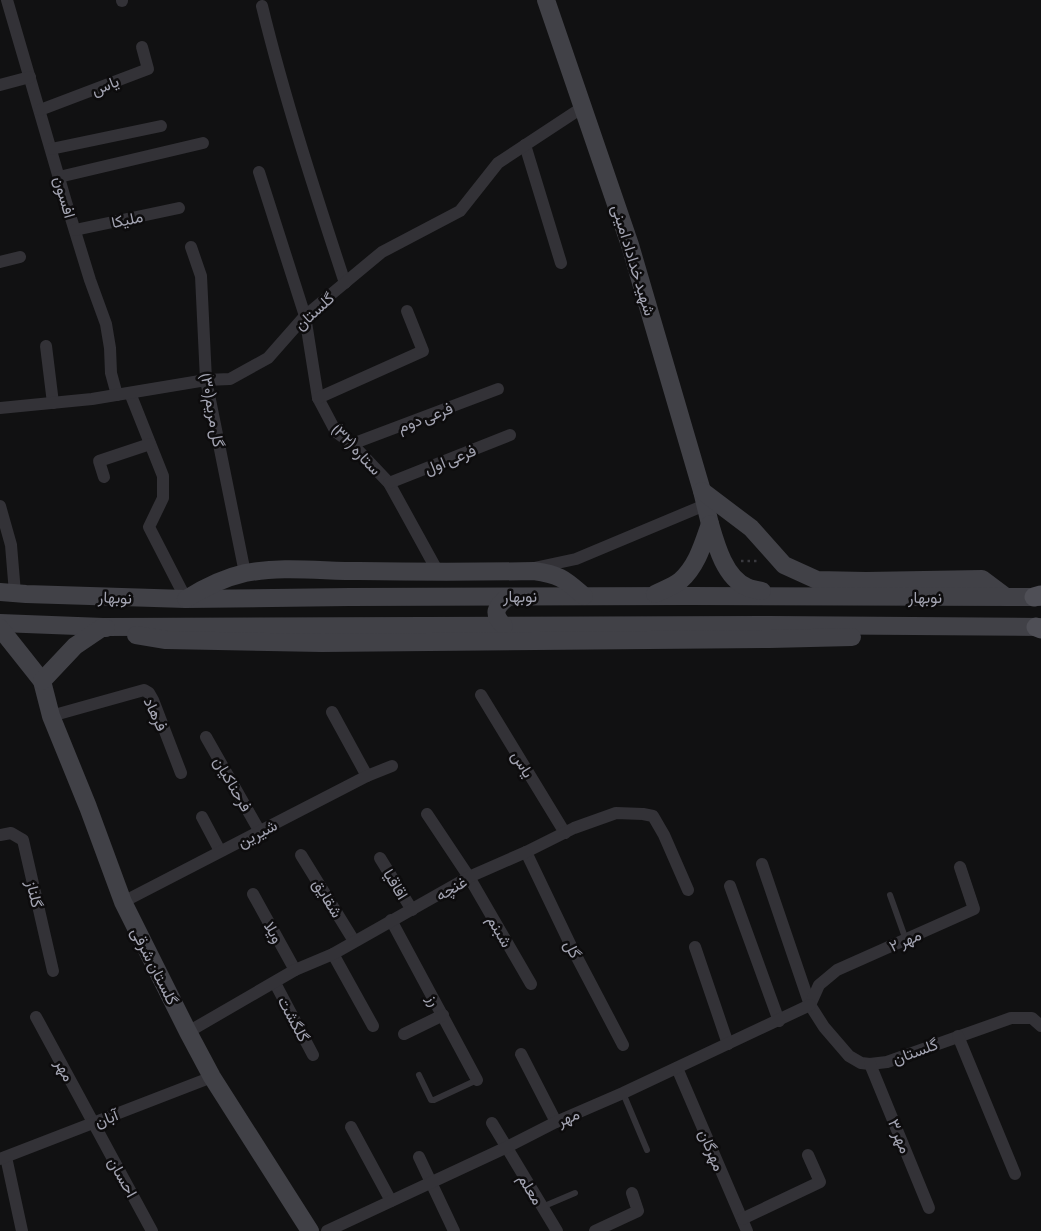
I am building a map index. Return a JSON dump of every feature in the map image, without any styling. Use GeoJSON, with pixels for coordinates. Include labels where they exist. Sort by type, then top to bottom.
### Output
{"type":"FeatureCollection","features":[{"type":"Feature","properties":{"kind":"street","name":"افسون"},"geometry":{"type":"LineString","coordinates":[[7,0],[75,230],[106,324],[110,348],[111,373],[117,395]]}},
{"type":"Feature","properties":{"kind":"street","name":"شهید خداداد امینی"},"geometry":{"type":"LineString","coordinates":[[546,0],[630,244],[718,550],[729,572],[745,587],[779,596]]}},
{"type":"Feature","properties":{"kind":"street"},"geometry":{"type":"LineString","coordinates":[[262,6],[280,78],[345,283]]}},
{"type":"Feature","properties":{"kind":"street","name":"یاس"},"geometry":{"type":"LineString","coordinates":[[40,110],[148,69],[142,47]]}},
{"type":"Feature","properties":{"kind":"street"},"geometry":{"type":"LineString","coordinates":[[0,85],[30,77]]}},
{"type":"Feature","properties":{"kind":"street","name":"گلستان"},"geometry":{"type":"LineString","coordinates":[[0,408],[117,395],[206,380],[230,379],[268,358],[305,316],[382,252],[460,211],[498,163],[583,107]]}},
{"type":"Feature","properties":{"kind":"street"},"geometry":{"type":"LineString","coordinates":[[51,149],[161,126]]}},
{"type":"Feature","properties":{"kind":"street"},"geometry":{"type":"LineString","coordinates":[[59,177],[203,143]]}},
{"type":"Feature","properties":{"kind":"street"},"geometry":{"type":"LineString","coordinates":[[525,145],[561,263]]}},
{"type":"Feature","properties":{"kind":"street","name":"ستاره (۳۲)"},"geometry":{"type":"LineString","coordinates":[[259,172],[305,316],[318,398],[336,432],[352,444],[390,483],[438,572]]}},
{"type":"Feature","properties":{"kind":"street","name":"ملیکا"},"geometry":{"type":"LineString","coordinates":[[75,230],[179,208]]}},
{"type":"Feature","properties":{"kind":"street","name":"گل مریم(۳۰)"},"geometry":{"type":"LineString","coordinates":[[191,247],[201,276],[206,380],[245,573]]}},
{"type":"Feature","properties":{"kind":"street"},"geometry":{"type":"LineString","coordinates":[[0,262],[20,258]]}},
{"type":"Feature","properties":{"kind":"street"},"geometry":{"type":"LineString","coordinates":[[318,398],[423,351],[407,311]]}},
{"type":"Feature","properties":{"kind":"street"},"geometry":{"type":"LineString","coordinates":[[46,346],[53,403]]}},
{"type":"Feature","properties":{"kind":"street","name":"فرعی دوم"},"geometry":{"type":"LineString","coordinates":[[352,444],[498,389]]}},
{"type":"Feature","properties":{"kind":"street"},"geometry":{"type":"LineString","coordinates":[[130,393],[163,476],[163,498],[149,527],[186,599],[207,585],[245,573],[274,570],[520,572],[551,574],[562,577],[584,596]]}},
{"type":"Feature","properties":{"kind":"street","name":"فرعی اول"},"geometry":{"type":"LineString","coordinates":[[390,483],[510,435]]}},
{"type":"Feature","properties":{"kind":"street"},"geometry":{"type":"LineString","coordinates":[[104,477],[99,461],[150,444]]}},
{"type":"Feature","properties":{"kind":"street"},"geometry":{"type":"LineString","coordinates":[[520,572],[576,560],[704,498],[751,528],[784,565],[817,580],[982,579],[1006,597]]}},
{"type":"Feature","properties":{"kind":"street"},"geometry":{"type":"LineString","coordinates":[[0,506],[11,545],[7,592]]}},
{"type":"Feature","properties":{"kind":"street"},"geometry":{"type":"LineString","coordinates":[[651,596],[680,581],[697,559],[710,524]]}},
{"type":"Feature","properties":{"kind":"street","name":"نوبهار"},"geometry":{"type":"LineString","coordinates":[[7,592],[186,599],[508,596],[1039,596]]}},
{"type":"Feature","properties":{"kind":"street"},"geometry":{"type":"LineString","coordinates":[[504,626],[497,620],[496,611],[499,603],[508,596]]}},
{"type":"Feature","properties":{"kind":"street"},"geometry":{"type":"LineString","coordinates":[[909,625],[918,618],[920,610],[918,603],[912,596]]}},
{"type":"Feature","properties":{"kind":"street","name":"نوبهار"},"geometry":{"type":"LineString","coordinates":[[0,623],[103,627],[504,626],[634,632],[770,632],[909,625],[1039,628]]}},
{"type":"Feature","properties":{"kind":"street"},"geometry":{"type":"LineString","coordinates":[[770,632],[946,635],[965,625]]}},
{"type":"Feature","properties":{"kind":"street"},"geometry":{"type":"LineString","coordinates":[[42,681],[75,646],[103,627],[147,638],[166,640],[322,643],[634,632]]}},
{"type":"Feature","properties":{"kind":"street","name":"گلستان شرقی"},"geometry":{"type":"LineString","coordinates":[[0,628],[42,681],[51,716],[88,807],[122,902],[188,1032],[212,1077],[310,1231]]}},
{"type":"Feature","properties":{"kind":"street","name":"فرهاد"},"geometry":{"type":"LineString","coordinates":[[51,716],[144,690],[149,693],[153,700],[180,773]]}},
{"type":"Feature","properties":{"kind":"street","name":"یاس"},"geometry":{"type":"LineString","coordinates":[[481,695],[565,833]]}},
{"type":"Feature","properties":{"kind":"street"},"geometry":{"type":"LineString","coordinates":[[332,712],[367,776]]}},
{"type":"Feature","properties":{"kind":"street","name":"فرحناکیان"},"geometry":{"type":"LineString","coordinates":[[206,737],[260,832]]}},
{"type":"Feature","properties":{"kind":"street","name":"شیرین"},"geometry":{"type":"LineString","coordinates":[[122,902],[367,776],[392,766]]}},
{"type":"Feature","properties":{"kind":"street","name":"غنچه"},"geometry":{"type":"LineString","coordinates":[[188,1032],[295,970],[333,954],[469,877],[565,833],[616,813],[653,816],[664,835],[688,890]]}},
{"type":"Feature","properties":{"kind":"street","name":"شبنم"},"geometry":{"type":"LineString","coordinates":[[427,814],[469,877],[531,984]]}},
{"type":"Feature","properties":{"kind":"street"},"geometry":{"type":"LineString","coordinates":[[202,817],[220,851]]}},
{"type":"Feature","properties":{"kind":"street","name":"گلناز"},"geometry":{"type":"LineString","coordinates":[[0,835],[11,833],[23,840],[53,971]]}},
{"type":"Feature","properties":{"kind":"street","name":"گل"},"geometry":{"type":"LineString","coordinates":[[526,852],[571,946],[623,1045]]}},
{"type":"Feature","properties":{"kind":"street","name":"شقایق"},"geometry":{"type":"LineString","coordinates":[[301,855],[354,941]]}},
{"type":"Feature","properties":{"kind":"street","name":"اقاقیا"},"geometry":{"type":"LineString","coordinates":[[380,858],[412,910]]}},
{"type":"Feature","properties":{"kind":"street"},"geometry":{"type":"LineString","coordinates":[[762,864],[810,1006]]}},
{"type":"Feature","properties":{"kind":"street","name":"مهر ۲"},"geometry":{"type":"LineString","coordinates":[[810,1006],[819,985],[837,970],[974,909],[960,867]]}},
{"type":"Feature","properties":{"kind":"street"},"geometry":{"type":"LineString","coordinates":[[730,886],[778,1021]]}},
{"type":"Feature","properties":{"kind":"street","name":"ویلا"},"geometry":{"type":"LineString","coordinates":[[253,894],[295,970]]}},
{"type":"Feature","properties":{"kind":"street","name":"رز"},"geometry":{"type":"LineString","coordinates":[[391,920],[477,1080]]}},
{"type":"Feature","properties":{"kind":"street"},"geometry":{"type":"LineString","coordinates":[[695,946],[728,1044]]}},
{"type":"Feature","properties":{"kind":"street"},"geometry":{"type":"LineString","coordinates":[[333,954],[373,1026]]}},
{"type":"Feature","properties":{"kind":"street","name":"گلگشت"},"geometry":{"type":"LineString","coordinates":[[275,983],[313,1055]]}},
{"type":"Feature","properties":{"kind":"street","name":"گلستان"},"geometry":{"type":"LineString","coordinates":[[810,1006],[824,1027],[849,1056],[861,1063],[870,1064],[887,1062],[1011,1018],[1032,1018],[1041,1026]]}},
{"type":"Feature","properties":{"kind":"street","name":"مهر"},"geometry":{"type":"LineString","coordinates":[[327,1231],[505,1148],[556,1122],[810,1006]]}},
{"type":"Feature","properties":{"kind":"street"},"geometry":{"type":"LineString","coordinates":[[404,1034],[443,1015]]}},
{"type":"Feature","properties":{"kind":"street","name":"مهر"},"geometry":{"type":"LineString","coordinates":[[36,1017],[93,1123]]}},
{"type":"Feature","properties":{"kind":"street"},"geometry":{"type":"LineString","coordinates":[[958,1036],[1015,1174]]}},
{"type":"Feature","properties":{"kind":"street"},"geometry":{"type":"LineString","coordinates":[[521,1054],[556,1122]]}},
{"type":"Feature","properties":{"kind":"street","name":"مهر ۳"},"geometry":{"type":"LineString","coordinates":[[870,1064],[929,1208]]}},
{"type":"Feature","properties":{"kind":"street","name":"مهرگان"},"geometry":{"type":"LineString","coordinates":[[677,1068],[748,1231]]}},
{"type":"Feature","properties":{"kind":"street","name":"آبان"},"geometry":{"type":"LineString","coordinates":[[3,1158],[212,1077]]}},
{"type":"Feature","properties":{"kind":"street","name":"احسان"},"geometry":{"type":"LineString","coordinates":[[93,1123],[152,1231]]}},
{"type":"Feature","properties":{"kind":"street","name":"معلم"},"geometry":{"type":"LineString","coordinates":[[492,1123],[505,1148],[557,1231]]}},
{"type":"Feature","properties":{"kind":"street"},"geometry":{"type":"LineString","coordinates":[[351,1127],[391,1201]]}},
{"type":"Feature","properties":{"kind":"street"},"geometry":{"type":"LineString","coordinates":[[742,1219],[820,1182],[808,1155]]}},
{"type":"Feature","properties":{"kind":"street"},"geometry":{"type":"LineString","coordinates":[[419,1157],[454,1231]]}},
{"type":"Feature","properties":{"kind":"street"},"geometry":{"type":"LineString","coordinates":[[3,1158],[22,1231]]}},
{"type":"Feature","properties":{"kind":"street"},"geometry":{"type":"LineString","coordinates":[[595,1231],[638,1211],[632,1193]]}},
{"type":"Feature","properties":{"kind":"lane"},"geometry":{"type":"LineString","coordinates":[[890,895],[906,940]]}},
{"type":"Feature","properties":{"kind":"lane"},"geometry":{"type":"LineString","coordinates":[[419,1075],[431,1100],[477,1080]]}},
{"type":"Feature","properties":{"kind":"lane"},"geometry":{"type":"LineString","coordinates":[[623,1093],[648,1150]]}},
{"type":"Feature","properties":{"kind":"lane"},"geometry":{"type":"LineString","coordinates":[[542,1207],[575,1193]]}}]}
